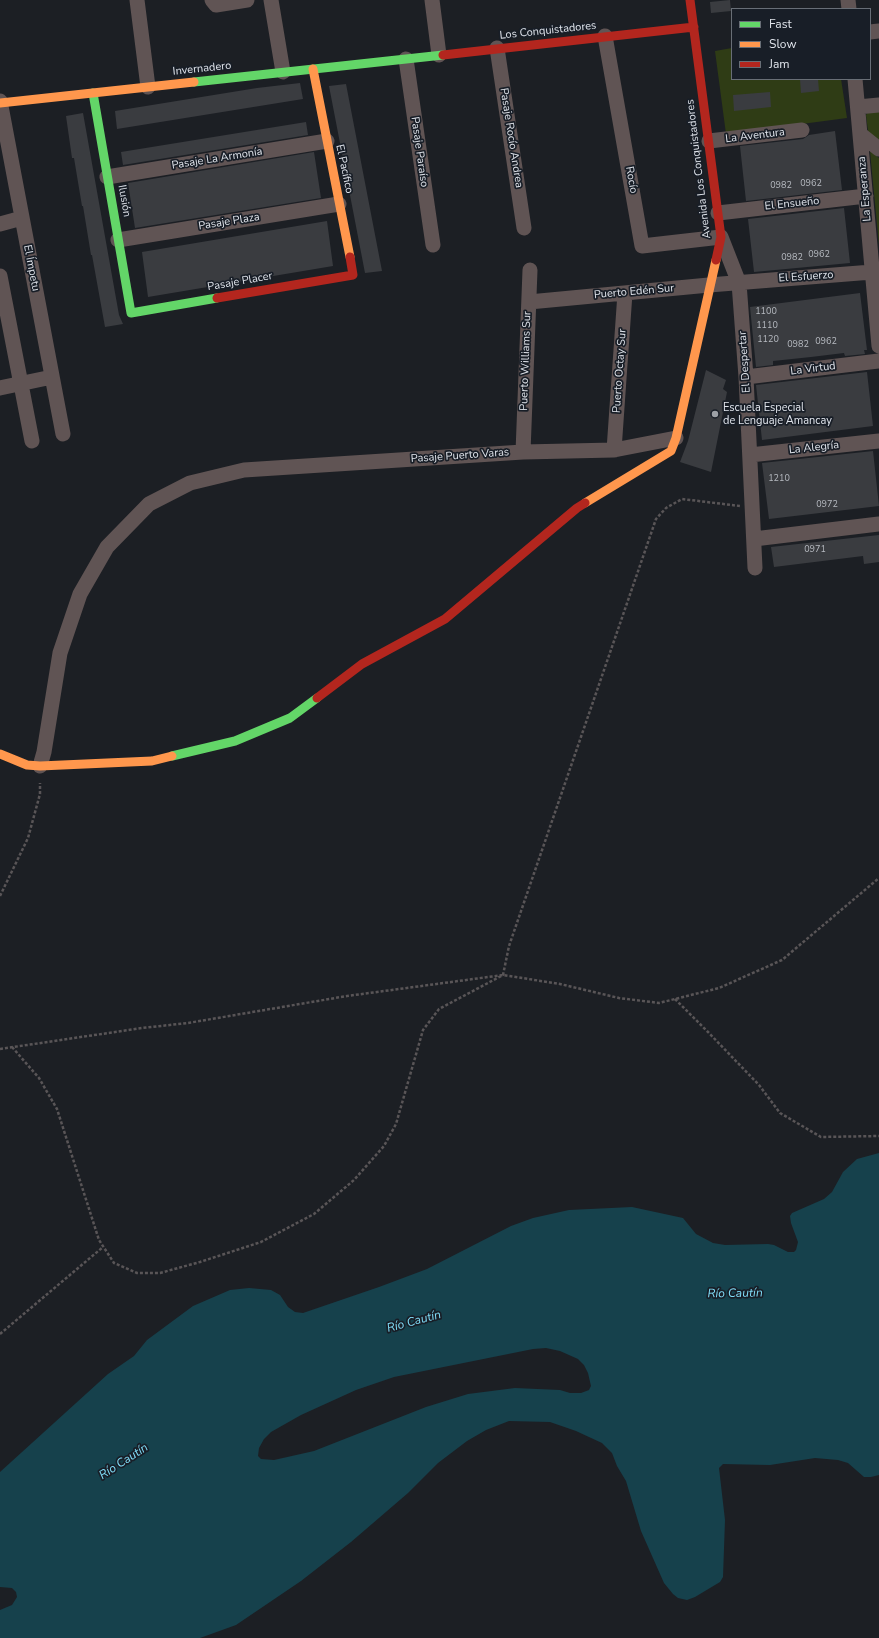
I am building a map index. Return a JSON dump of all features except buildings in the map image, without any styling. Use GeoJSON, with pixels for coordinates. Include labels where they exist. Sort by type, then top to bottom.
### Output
{"type":"FeatureCollection","features":[{"type":"Feature","properties":{"kind":"street"},"geometry":{"type":"LineString","coordinates":[[136,0],[148,87]]}},
{"type":"Feature","properties":{"kind":"street"},"geometry":{"type":"LineString","coordinates":[[212,0],[216,5],[247,0]]}},
{"type":"Feature","properties":{"kind":"street"},"geometry":{"type":"LineString","coordinates":[[271,0],[282,72]]}},
{"type":"Feature","properties":{"kind":"street"},"geometry":{"type":"LineString","coordinates":[[432,0],[439,55]]}},
{"type":"Feature","properties":{"kind":"street","name":"Avenida Los Conquistadores"},"geometry":{"type":"LineString","coordinates":[[673,445],[721,237],[690,0]]}},
{"type":"Feature","properties":{"kind":"street","name":"Los Conquistadores"},"geometry":{"type":"LineString","coordinates":[[406,59],[694,26]]}},
{"type":"Feature","properties":{"kind":"street","name":"Rocío"},"geometry":{"type":"LineString","coordinates":[[605,36],[642,246],[721,237]]}},
{"type":"Feature","properties":{"kind":"street","name":"Pasaje Rocío Andrea"},"geometry":{"type":"LineString","coordinates":[[497,48],[524,228]]}},
{"type":"Feature","properties":{"kind":"street","name":"Invernadero"},"geometry":{"type":"LineString","coordinates":[[0,103],[406,59]]}},
{"type":"Feature","properties":{"kind":"street","name":"Pasaje Paraíso"},"geometry":{"type":"LineString","coordinates":[[406,59],[433,245]]}},
{"type":"Feature","properties":{"kind":"street","name":"El Pacífico"},"geometry":{"type":"LineString","coordinates":[[313,69],[353,275]]}},
{"type":"Feature","properties":{"kind":"street","name":"La Esperanza"},"geometry":{"type":"LineString","coordinates":[[855,80],[872,272],[877,298],[879,346]]}},
{"type":"Feature","properties":{"kind":"street","name":"Ilusión"},"geometry":{"type":"LineString","coordinates":[[93,93],[131,313]]}},
{"type":"Feature","properties":{"kind":"street","name":"El Ímpetu"},"geometry":{"type":"LineString","coordinates":[[0,103],[63,434]]}},
{"type":"Feature","properties":{"kind":"street"},"geometry":{"type":"LineString","coordinates":[[858,107],[879,105]]}},
{"type":"Feature","properties":{"kind":"street","name":"La Aventura"},"geometry":{"type":"LineString","coordinates":[[708,142],[802,130]]}},
{"type":"Feature","properties":{"kind":"street"},"geometry":{"type":"LineString","coordinates":[[860,134],[879,149]]}},
{"type":"Feature","properties":{"kind":"street","name":"Pasaje La Armonía"},"geometry":{"type":"LineString","coordinates":[[107,178],[326,142]]}},
{"type":"Feature","properties":{"kind":"street","name":"El Ensueño"},"geometry":{"type":"LineString","coordinates":[[718,213],[866,196]]}},
{"type":"Feature","properties":{"kind":"street","name":"Pasaje Plaza"},"geometry":{"type":"LineString","coordinates":[[118,240],[339,204]]}},
{"type":"Feature","properties":{"kind":"street"},"geometry":{"type":"LineString","coordinates":[[0,224],[22,218]]}},
{"type":"Feature","properties":{"kind":"street","name":"El Despertar"},"geometry":{"type":"LineString","coordinates":[[721,237],[739,283],[746,377],[755,568]]}},
{"type":"Feature","properties":{"kind":"street","name":"Puerto Williams Sur"},"geometry":{"type":"LineString","coordinates":[[522,452],[530,270]]}},
{"type":"Feature","properties":{"kind":"street","name":"El Esfuerzo"},"geometry":{"type":"LineString","coordinates":[[739,283],[872,272]]}},
{"type":"Feature","properties":{"kind":"street","name":"Pasaje Placer"},"geometry":{"type":"LineString","coordinates":[[131,313],[353,275]]}},
{"type":"Feature","properties":{"kind":"street"},"geometry":{"type":"LineString","coordinates":[[0,276],[4,313],[21,383],[32,441]]}},
{"type":"Feature","properties":{"kind":"street","name":"Puerto Edén Sur"},"geometry":{"type":"LineString","coordinates":[[529,302],[739,283]]}},
{"type":"Feature","properties":{"kind":"street","name":"Puerto Octay Sur"},"geometry":{"type":"LineString","coordinates":[[614,450],[625,293]]}},
{"type":"Feature","properties":{"kind":"street","name":"La Virtud"},"geometry":{"type":"LineString","coordinates":[[746,377],[879,361]]}},
{"type":"Feature","properties":{"kind":"street"},"geometry":{"type":"LineString","coordinates":[[0,388],[52,377]]}},
{"type":"Feature","properties":{"kind":"street","name":"La Alegría"},"geometry":{"type":"LineString","coordinates":[[750,455],[879,441]]}},
{"type":"Feature","properties":{"kind":"street"},"geometry":{"type":"LineString","coordinates":[[0,754],[27,765],[40,766],[152,761],[235,741],[290,718],[362,664],[445,619],[577,508],[673,445]]}},
{"type":"Feature","properties":{"kind":"street","name":"Pasaje Puerto Varas"},"geometry":{"type":"LineString","coordinates":[[40,766],[44,752],[60,653],[80,594],[107,547],[149,504],[190,483],[244,470],[522,452],[614,450],[673,445]]}},
{"type":"Feature","properties":{"kind":"street"},"geometry":{"type":"LineString","coordinates":[[754,539],[879,524]]}},
{"type":"Feature","properties":{"kind":"path"},"geometry":{"type":"LineString","coordinates":[[503,975],[509,946],[656,519],[666,508],[682,498],[752,508]]}},
{"type":"Feature","properties":{"kind":"path"},"geometry":{"type":"LineString","coordinates":[[0,896],[28,838],[35,816],[40,794],[40,766]]}},
{"type":"Feature","properties":{"kind":"path"},"geometry":{"type":"LineString","coordinates":[[0,1049],[188,1022],[347,996],[503,975],[560,984],[619,998],[659,1003],[719,988],[782,960],[879,878]]}},
{"type":"Feature","properties":{"kind":"path"},"geometry":{"type":"LineString","coordinates":[[12,1047],[39,1078],[57,1109],[89,1211],[103,1247],[114,1263],[136,1273],[160,1273],[200,1262],[261,1242],[314,1214],[354,1180],[384,1146],[396,1124],[423,1030],[439,1009],[503,975]]}},
{"type":"Feature","properties":{"kind":"path"},"geometry":{"type":"LineString","coordinates":[[674,999],[754,1080],[780,1113],[821,1137],[879,1136]]}},
{"type":"Feature","properties":{"kind":"path"},"geometry":{"type":"LineString","coordinates":[[0,1334],[103,1247]]}},
{"type":"Feature","properties":{"kind":"green space"},"geometry":{"type":"Polygon","coordinates":[[[731,48],[731,80],[841,80],[847,118],[726,134],[715,51],[731,48]]]}},
{"type":"Feature","properties":{"kind":"green space"},"geometry":{"type":"Polygon","coordinates":[[[879,110],[879,148],[869,138],[866,115],[869,111],[879,110]]]}},
{"type":"Feature","properties":{"kind":"green space"},"geometry":{"type":"Polygon","coordinates":[[[870,151],[879,158],[879,245],[870,151]]]}},
{"type":"Feature","properties":{"kind":"water","name":"Río Cautín"},"geometry":{"type":"Polygon","coordinates":[[[879,1153],[879,1475],[864,1477],[848,1463],[838,1460],[815,1458],[770,1465],[723,1464],[719,1468],[725,1520],[723,1577],[720,1582],[695,1597],[687,1600],[678,1598],[664,1583],[641,1531],[626,1481],[617,1466],[612,1453],[602,1443],[576,1431],[550,1422],[509,1421],[486,1430],[467,1441],[438,1463],[408,1493],[351,1542],[301,1581],[236,1625],[200,1638],[0,1638],[0,1610],[12,1605],[17,1597],[16,1592],[12,1588],[0,1587],[0,1472],[108,1374],[134,1356],[147,1340],[193,1306],[230,1290],[249,1288],[271,1290],[280,1295],[288,1307],[295,1312],[303,1313],[427,1269],[511,1226],[533,1218],[569,1210],[632,1207],[683,1218],[696,1234],[713,1243],[725,1245],[768,1244],[774,1245],[788,1252],[794,1252],[798,1242],[791,1223],[790,1216],[792,1213],[824,1199],[832,1192],[843,1172],[857,1159],[879,1153]],[[546,1348],[533,1349],[394,1377],[356,1390],[301,1415],[271,1432],[264,1439],[259,1448],[258,1456],[261,1459],[274,1460],[314,1451],[426,1407],[468,1394],[515,1388],[560,1390],[570,1393],[581,1393],[589,1390],[591,1386],[588,1373],[584,1365],[578,1359],[560,1351],[546,1348]]]}},
{"type":"Feature","properties":{"kind":"traffic: fast"},"geometry":{"type":"LineString","coordinates":[[194,82],[443,55]]}},
{"type":"Feature","properties":{"kind":"traffic: fast"},"geometry":{"type":"LineString","coordinates":[[93,93],[131,313],[217,298]]}},
{"type":"Feature","properties":{"kind":"traffic: fast"},"geometry":{"type":"LineString","coordinates":[[172,756],[235,741],[290,718],[317,698]]}},
{"type":"Feature","properties":{"kind":"traffic: slow"},"geometry":{"type":"LineString","coordinates":[[313,69],[350,257]]}},
{"type":"Feature","properties":{"kind":"traffic: slow"},"geometry":{"type":"LineString","coordinates":[[0,103],[194,82]]}},
{"type":"Feature","properties":{"kind":"traffic: slow"},"geometry":{"type":"LineString","coordinates":[[585,503],[671,451],[676,438],[716,260]]}},
{"type":"Feature","properties":{"kind":"traffic: slow"},"geometry":{"type":"LineString","coordinates":[[0,754],[27,765],[40,766],[152,761],[172,756]]}},
{"type":"Feature","properties":{"kind":"traffic: jam"},"geometry":{"type":"LineString","coordinates":[[690,0],[721,237],[716,260]]}},
{"type":"Feature","properties":{"kind":"traffic: jam"},"geometry":{"type":"LineString","coordinates":[[443,55],[694,27]]}},
{"type":"Feature","properties":{"kind":"traffic: jam"},"geometry":{"type":"LineString","coordinates":[[217,298],[353,275],[350,257]]}},
{"type":"Feature","properties":{"kind":"traffic: jam"},"geometry":{"type":"LineString","coordinates":[[317,698],[362,664],[445,619],[577,508],[585,503]]}},
{"type":"Feature","properties":{"kind":"place","name":"Escuela Especial de Lenguaje Amancay"},"geometry":{"type":"Point","coordinates":[715,414]}}]}
